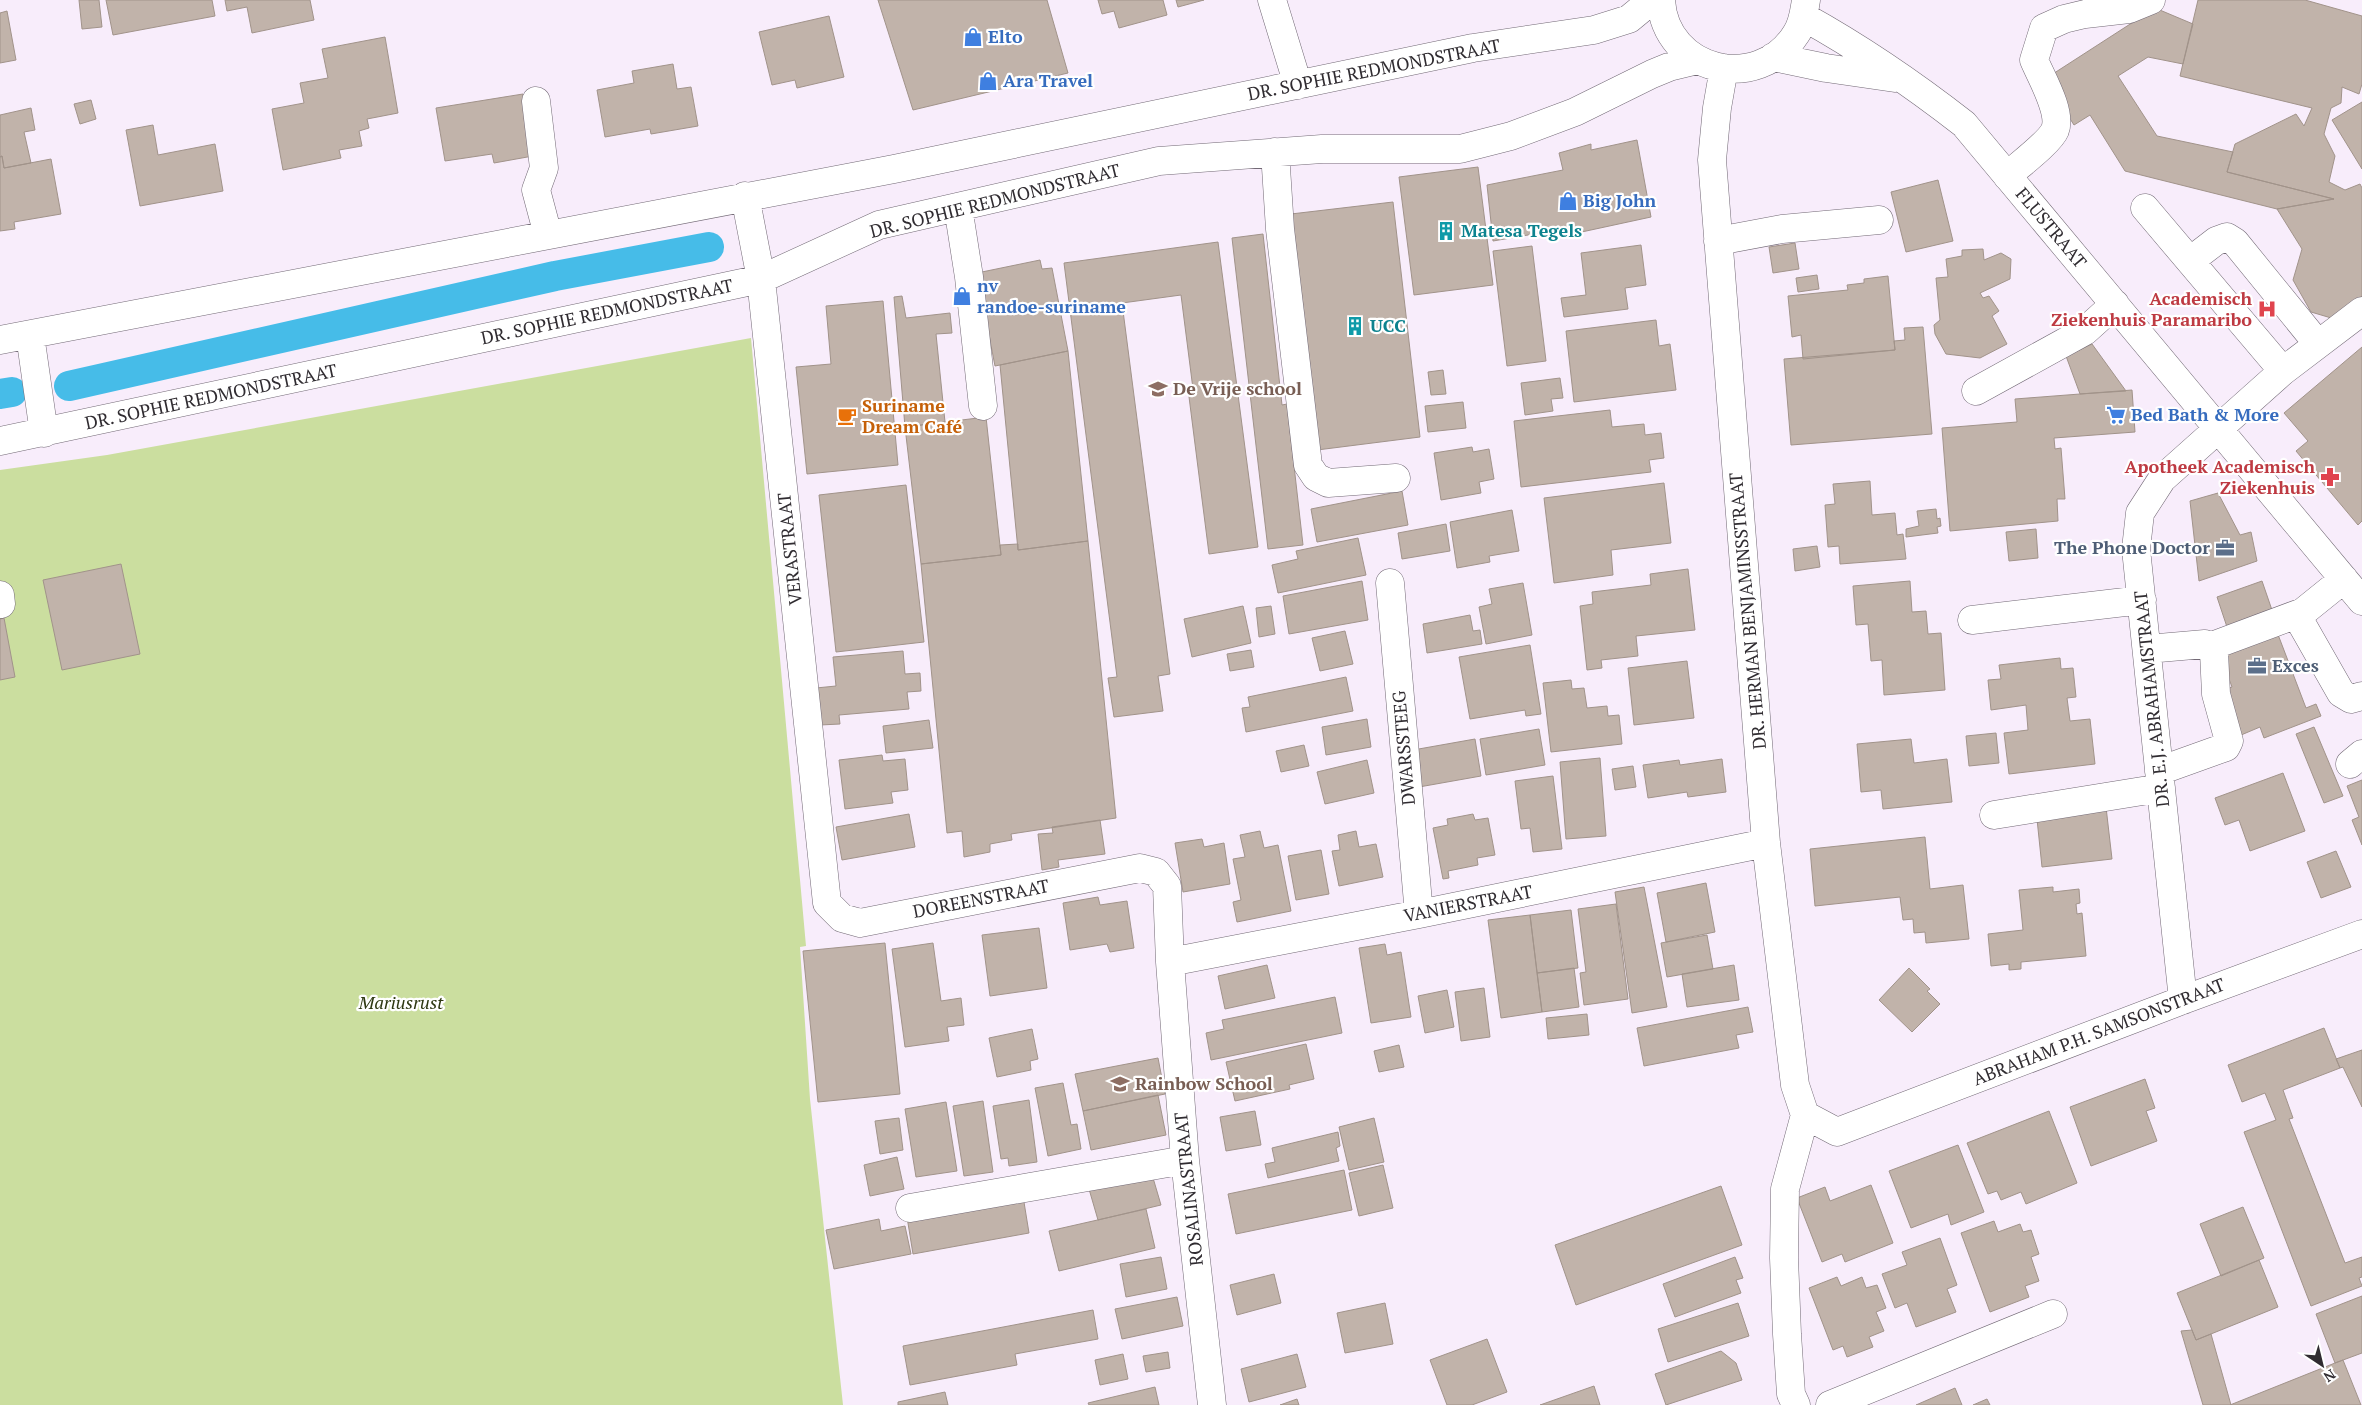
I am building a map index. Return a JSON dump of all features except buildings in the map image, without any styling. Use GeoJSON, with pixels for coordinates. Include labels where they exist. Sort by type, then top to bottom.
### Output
{"type":"FeatureCollection","features":[{"type":"Feature","properties":{"kind":"street"},"geometry":{"type":"LineString","coordinates":[[1272,0],[1298,85]]}},
{"type":"Feature","properties":{"kind":"street","name":"DR. SOPHIE REDMONDSTRAAT"},"geometry":{"type":"LineString","coordinates":[[0,340],[894,169],[1473,48],[1616,25],[1629,19],[1652,0]]}},
{"type":"Feature","properties":{"kind":"street"},"geometry":{"type":"LineString","coordinates":[[1661,0],[1666,23],[1672,36],[1682,48],[1698,60],[1724,68],[1751,67],[1773,58],[1786,47],[1797,33],[1805,9]]}},
{"type":"Feature","properties":{"kind":"street"},"geometry":{"type":"LineString","coordinates":[[2007,176],[2036,151],[2055,130],[2056,113],[2034,60],[2044,28],[2064,19],[2085,14],[2129,9],[2151,0]]}},
{"type":"Feature","properties":{"kind":"street","name":"FLUSTRAAT"},"geometry":{"type":"LineString","coordinates":[[1805,9],[1845,40],[1928,96],[1964,124],[2354,586]]}},
{"type":"Feature","properties":{"kind":"street","name":"FLUSTRAAT"},"geometry":{"type":"LineString","coordinates":[[1773,58],[1826,68],[1900,78]]}},
{"type":"Feature","properties":{"kind":"street","name":"DR. SOPHIE REDMONDSTRAAT"},"geometry":{"type":"LineString","coordinates":[[0,441],[761,280],[879,225],[1159,162],[1276,152],[1460,148],[1511,136],[1575,112],[1660,70],[1698,60]]}},
{"type":"Feature","properties":{"kind":"street","name":"DR. HERMAN BENJAMINSSTRAAT"},"geometry":{"type":"LineString","coordinates":[[1724,68],[1717,108],[1712,160],[1718,241],[1766,843],[1795,1085],[1805,1115]]}},
{"type":"Feature","properties":{"kind":"street"},"geometry":{"type":"LineString","coordinates":[[536,101],[544,168],[536,190],[548,234]]}},
{"type":"Feature","properties":{"kind":"street"},"geometry":{"type":"LineString","coordinates":[[1276,152],[1280,229],[1308,465],[1316,477],[1328,483],[1396,478]]}},
{"type":"Feature","properties":{"kind":"street","name":"VERASTRAAT"},"geometry":{"type":"LineString","coordinates":[[745,196],[761,280],[827,903]]}},
{"type":"Feature","properties":{"kind":"street"},"geometry":{"type":"LineString","coordinates":[[958,207],[969,277],[983,406]]}},
{"type":"Feature","properties":{"kind":"street"},"geometry":{"type":"LineString","coordinates":[[2146,208],[2283,371]]}},
{"type":"Feature","properties":{"kind":"street"},"geometry":{"type":"LineString","coordinates":[[1718,241],[1782,229],[1879,220]]}},
{"type":"Feature","properties":{"kind":"street"},"geometry":{"type":"LineString","coordinates":[[2190,261],[2216,241],[2227,237],[2235,242],[2318,344]]}},
{"type":"Feature","properties":{"kind":"street"},"geometry":{"type":"LineString","coordinates":[[1976,391],[2085,331],[2115,304]]}},
{"type":"Feature","properties":{"kind":"street","name":"DR. E.J. ABRAHAMSTRAAT"},"geometry":{"type":"LineString","coordinates":[[2183,1000],[2136,549],[2140,513],[2162,479],[2218,427],[2283,371],[2362,312]]}},
{"type":"Feature","properties":{"kind":"street"},"geometry":{"type":"LineString","coordinates":[[30,334],[44,433]]}},
{"type":"Feature","properties":{"kind":"street","name":"DWARSSTEEG"},"geometry":{"type":"LineString","coordinates":[[1390,582],[1419,914]]}},
{"type":"Feature","properties":{"kind":"street"},"geometry":{"type":"LineString","coordinates":[[2209,647],[2303,612],[2354,586]]}},
{"type":"Feature","properties":{"kind":"street"},"geometry":{"type":"LineString","coordinates":[[1972,620],[2142,600]]}},
{"type":"Feature","properties":{"kind":"street"},"geometry":{"type":"LineString","coordinates":[[2303,612],[2300,621],[2338,688],[2351,699],[2362,696]]}},
{"type":"Feature","properties":{"kind":"street"},"geometry":{"type":"LineString","coordinates":[[1994,815],[2160,779],[2229,745],[2216,694],[2214,652],[2205,644],[2147,649]]}},
{"type":"Feature","properties":{"kind":"street","name":"VANIERSTRAAT"},"geometry":{"type":"LineString","coordinates":[[1170,962],[1419,914],[1766,843]]}},
{"type":"Feature","properties":{"kind":"street","name":"DOREENSTRAAT"},"geometry":{"type":"LineString","coordinates":[[827,903],[842,918],[860,922],[1140,868]]}},
{"type":"Feature","properties":{"kind":"street","name":"ROSALINASTRAAT"},"geometry":{"type":"LineString","coordinates":[[1140,868],[1156,872],[1167,886],[1170,962],[1185,1160],[1212,1405]]}},
{"type":"Feature","properties":{"kind":"street","name":"ABRAHAM P.H. SAMSONSTRAAT"},"geometry":{"type":"LineString","coordinates":[[1805,1115],[1837,1132],[2362,934]]}},
{"type":"Feature","properties":{"kind":"street"},"geometry":{"type":"LineString","coordinates":[[1796,1405],[1791,1394],[1787,1334],[1784,1258],[1785,1189],[1805,1115]]}},
{"type":"Feature","properties":{"kind":"street"},"geometry":{"type":"LineString","coordinates":[[910,1208],[1185,1160]]}},
{"type":"Feature","properties":{"kind":"street"},"geometry":{"type":"LineString","coordinates":[[1830,1405],[2052,1314]]}},
{"type":"Feature","properties":{"kind":"green space","name":"Mariusrust"},"geometry":{"type":"Polygon","coordinates":[[[751,338],[806,946],[800,947],[810,1099],[843,1405],[0,1405],[0,470],[107,455],[751,338]]]}},
{"type":"Feature","properties":{"kind":"waterway"},"geometry":{"type":"LineString","coordinates":[[69,386],[555,276],[709,247]]}},
{"type":"Feature","properties":{"kind":"waterway"},"geometry":{"type":"LineString","coordinates":[[0,394],[12,392]]}},
{"type":"Feature","properties":{"kind":"place","name":"Elto"},"geometry":{"type":"Point","coordinates":[973,37]}},
{"type":"Feature","properties":{"kind":"place","name":"Ara Travel"},"geometry":{"type":"Point","coordinates":[988,81]}},
{"type":"Feature","properties":{"kind":"place","name":"Big John"},"geometry":{"type":"Point","coordinates":[1568,201]}},
{"type":"Feature","properties":{"kind":"place","name":"Matesa Tegels"},"geometry":{"type":"Point","coordinates":[1446,231]}},
{"type":"Feature","properties":{"kind":"place","name":"nv randoe-suriname"},"geometry":{"type":"Point","coordinates":[962,296]}},
{"type":"Feature","properties":{"kind":"place","name":"Academisch Ziekenhuis Paramaribo"},"geometry":{"type":"Point","coordinates":[2267,309]}},
{"type":"Feature","properties":{"kind":"place","name":"UCC"},"geometry":{"type":"Point","coordinates":[1355,326]}},
{"type":"Feature","properties":{"kind":"place","name":"De Vrije school"},"geometry":{"type":"Point","coordinates":[1158,389]}},
{"type":"Feature","properties":{"kind":"place","name":"Bed Bath & More"},"geometry":{"type":"Point","coordinates":[2116,415]}},
{"type":"Feature","properties":{"kind":"place","name":"Suriname Dream Café"},"geometry":{"type":"Point","coordinates":[847,416]}},
{"type":"Feature","properties":{"kind":"place","name":"Apotheek Academisch Ziekenhuis"},"geometry":{"type":"Point","coordinates":[2330,477]}},
{"type":"Feature","properties":{"kind":"place","name":"The Phone Doctor"},"geometry":{"type":"Point","coordinates":[2225,548]}},
{"type":"Feature","properties":{"kind":"place","name":"Exces"},"geometry":{"type":"Point","coordinates":[2257,666]}},
{"type":"Feature","properties":{"kind":"place","name":"Rainbow School"},"geometry":{"type":"Point","coordinates":[1120,1084]}}]}
